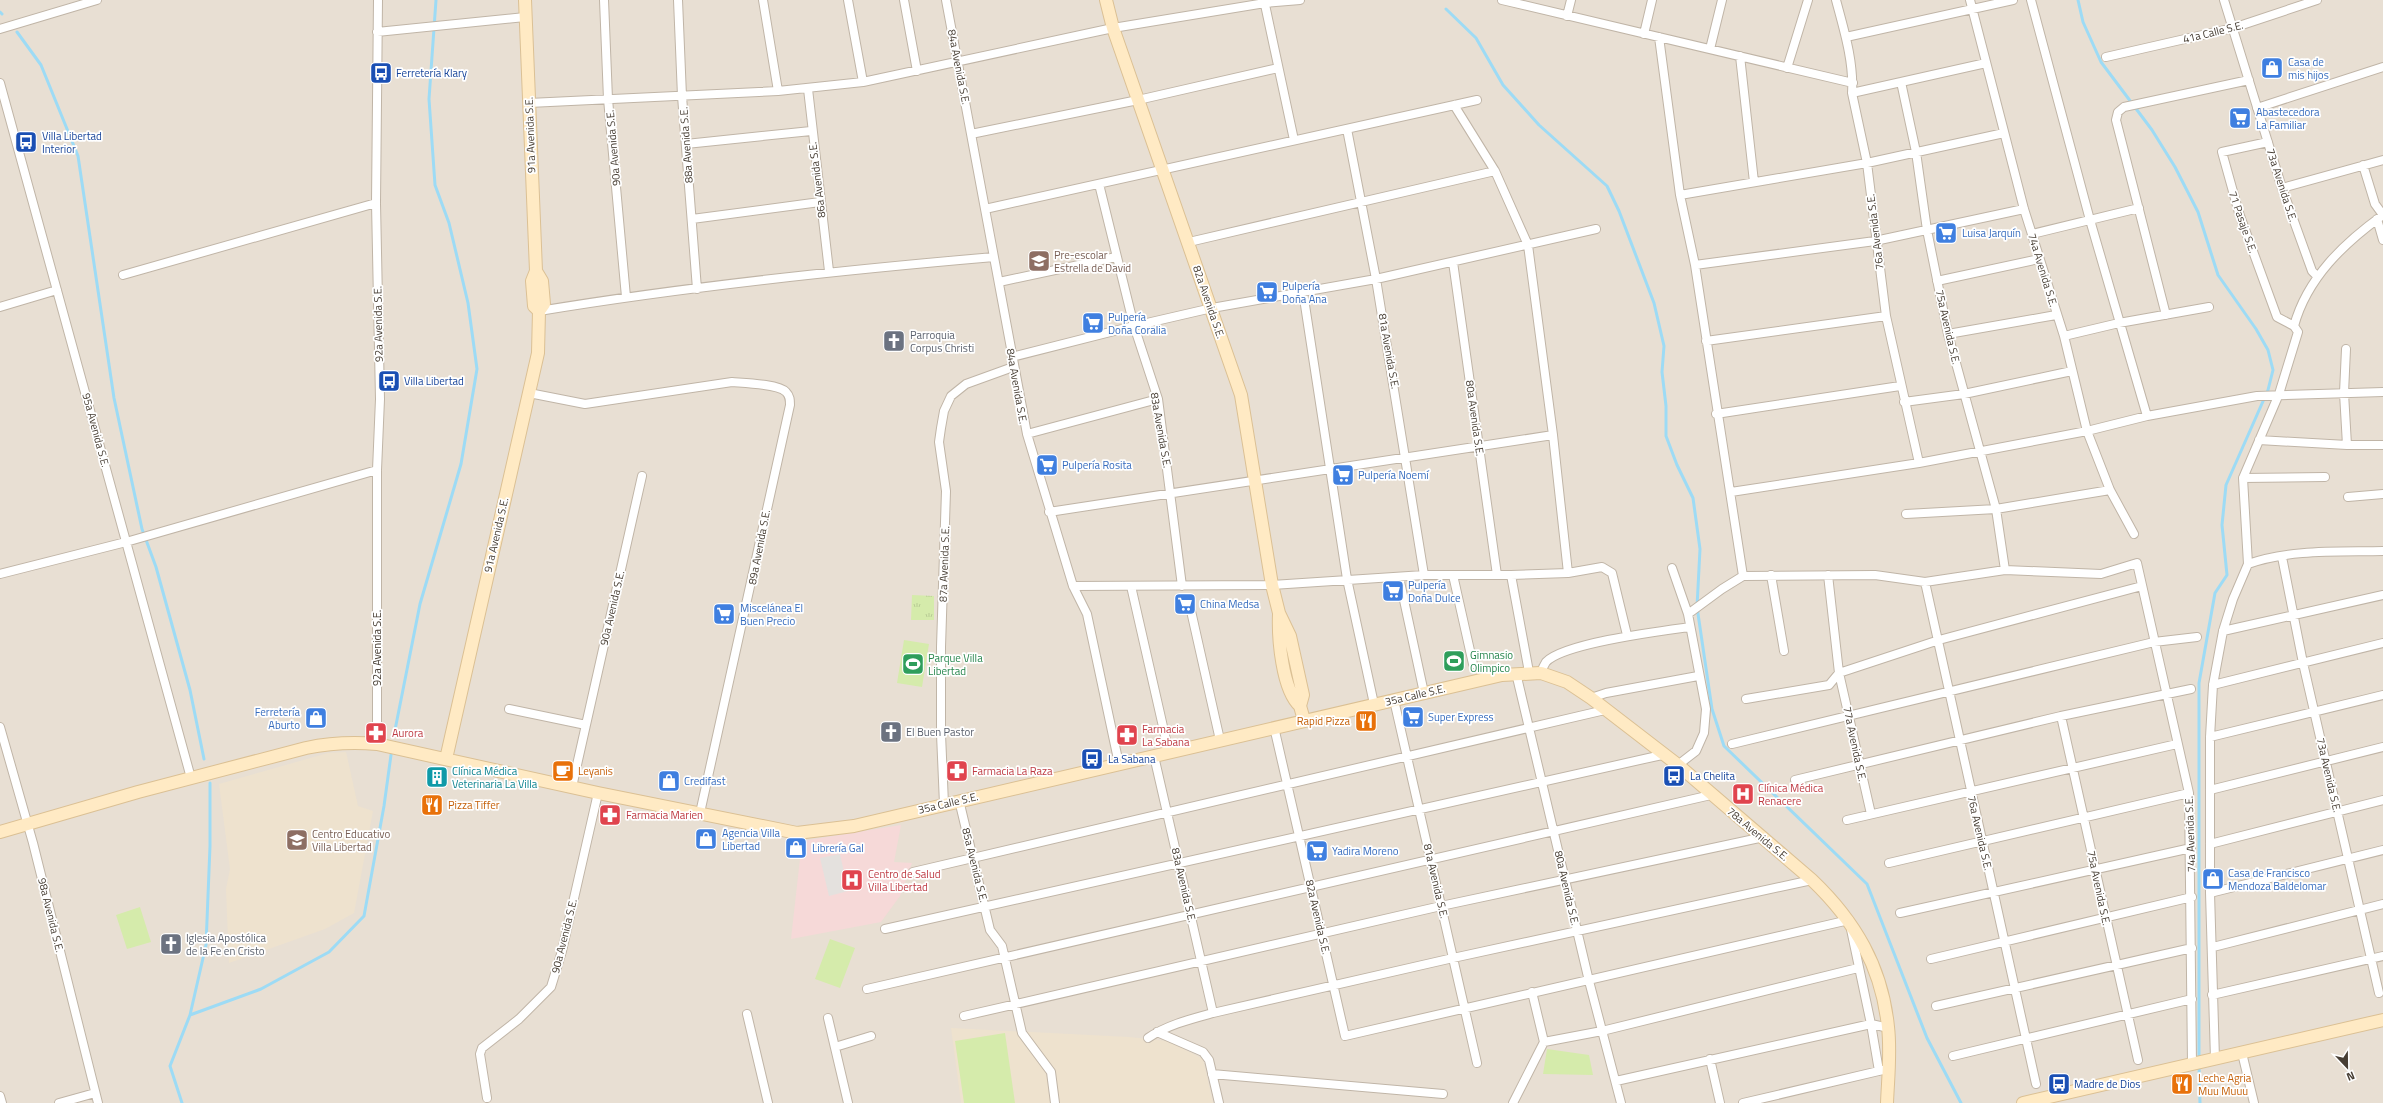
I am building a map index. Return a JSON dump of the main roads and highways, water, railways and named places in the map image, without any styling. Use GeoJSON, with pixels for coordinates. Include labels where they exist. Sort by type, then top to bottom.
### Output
{"type":"FeatureCollection","features":[{"type":"Feature","properties":{"kind":"waterway"},"geometry":{"type":"LineString","coordinates":[[394,735],[420,604],[461,464],[477,369],[468,303],[449,223],[435,185],[429,99],[436,0]]}},
{"type":"Feature","properties":{"kind":"waterway"},"geometry":{"type":"LineString","coordinates":[[2078,0],[2083,22],[2101,62],[2152,130],[2175,167],[2198,212],[2218,275],[2256,329],[2268,350],[2273,370],[2268,390],[2226,485],[2222,525],[2227,575],[2215,593],[2199,683],[2199,1059]]}},
{"type":"Feature","properties":{"kind":"waterway"},"geometry":{"type":"LineString","coordinates":[[1446,9],[1476,38],[1503,85],[1539,125],[1607,186],[1619,211],[1654,303],[1664,346],[1662,372],[1666,406],[1666,436],[1677,465],[1693,498],[1700,549],[1697,607],[1712,709],[1724,746],[1867,884],[1927,1038],[1961,1103]]}},
{"type":"Feature","properties":{"kind":"waterway"},"geometry":{"type":"LineString","coordinates":[[17,32],[41,65],[78,156],[114,398],[142,529],[156,567],[190,690],[204,759]]}},
{"type":"Feature","properties":{"kind":"waterway"},"geometry":{"type":"LineString","coordinates":[[182,1103],[170,1066],[190,1015],[261,989],[329,952],[364,916],[384,806],[391,755]]}},
{"type":"Feature","properties":{"kind":"waterway"},"geometry":{"type":"LineString","coordinates":[[190,1015],[206,945],[210,846],[210,783]]}},
{"type":"Feature","properties":{"kind":"waterway"},"geometry":{"type":"LineString","coordinates":[[2199,1065],[2200,1103]]}},
{"type":"Feature","properties":{"kind":"place","name":"Casa de mis hijos"},"geometry":{"type":"Point","coordinates":[2272,68]}},
{"type":"Feature","properties":{"kind":"place","name":"Ferretería Klary"},"geometry":{"type":"Point","coordinates":[381,73]}},
{"type":"Feature","properties":{"kind":"place","name":"Abastecedora La Familiar"},"geometry":{"type":"Point","coordinates":[2240,118]}},
{"type":"Feature","properties":{"kind":"place","name":"Villa Libertad Interior"},"geometry":{"type":"Point","coordinates":[26,142]}},
{"type":"Feature","properties":{"kind":"place","name":"Luisa Jarquín"},"geometry":{"type":"Point","coordinates":[1946,233]}},
{"type":"Feature","properties":{"kind":"place","name":"Pre-escolar Estrella de David"},"geometry":{"type":"Point","coordinates":[1039,261]}},
{"type":"Feature","properties":{"kind":"place","name":"Pulpería Doña Ana"},"geometry":{"type":"Point","coordinates":[1267,292]}},
{"type":"Feature","properties":{"kind":"place","name":"Pulpería Doña Coralia"},"geometry":{"type":"Point","coordinates":[1093,323]}},
{"type":"Feature","properties":{"kind":"place","name":"Parroquia Corpus Christi"},"geometry":{"type":"Point","coordinates":[894,341]}},
{"type":"Feature","properties":{"kind":"place","name":"Villa Libertad"},"geometry":{"type":"Point","coordinates":[389,381]}},
{"type":"Feature","properties":{"kind":"place","name":"Pulpería Rosita"},"geometry":{"type":"Point","coordinates":[1047,465]}},
{"type":"Feature","properties":{"kind":"place","name":"Pulpería Noemí"},"geometry":{"type":"Point","coordinates":[1343,475]}},
{"type":"Feature","properties":{"kind":"place","name":"Pulpería Doña Dulce"},"geometry":{"type":"Point","coordinates":[1393,591]}},
{"type":"Feature","properties":{"kind":"place","name":"China Medsa"},"geometry":{"type":"Point","coordinates":[1185,604]}},
{"type":"Feature","properties":{"kind":"place","name":"Miscelánea El Buen Precio"},"geometry":{"type":"Point","coordinates":[724,614]}},
{"type":"Feature","properties":{"kind":"place","name":"Gimnasio Olimpico"},"geometry":{"type":"Point","coordinates":[1454,661]}},
{"type":"Feature","properties":{"kind":"place","name":"Parque Villa Libertad"},"geometry":{"type":"Point","coordinates":[913,664]}},
{"type":"Feature","properties":{"kind":"place","name":"Super Express"},"geometry":{"type":"Point","coordinates":[1413,717]}},
{"type":"Feature","properties":{"kind":"place","name":"Ferretería Aburto"},"geometry":{"type":"Point","coordinates":[316,718]}},
{"type":"Feature","properties":{"kind":"place","name":"Rapid Pizza"},"geometry":{"type":"Point","coordinates":[1366,721]}},
{"type":"Feature","properties":{"kind":"place","name":"El Buen Pastor"},"geometry":{"type":"Point","coordinates":[891,732]}},
{"type":"Feature","properties":{"kind":"place","name":"Aurora"},"geometry":{"type":"Point","coordinates":[376,733]}},
{"type":"Feature","properties":{"kind":"place","name":"Farmacia La Sabana"},"geometry":{"type":"Point","coordinates":[1127,735]}},
{"type":"Feature","properties":{"kind":"place","name":"La Sabana"},"geometry":{"type":"Point","coordinates":[1092,759]}},
{"type":"Feature","properties":{"kind":"place","name":"Leyanis"},"geometry":{"type":"Point","coordinates":[563,771]}},
{"type":"Feature","properties":{"kind":"place","name":"Farmacia La Raza"},"geometry":{"type":"Point","coordinates":[957,771]}},
{"type":"Feature","properties":{"kind":"place","name":"La Chelita"},"geometry":{"type":"Point","coordinates":[1674,776]}},
{"type":"Feature","properties":{"kind":"place","name":"Clínica Médica Veterinaria La Villa"},"geometry":{"type":"Point","coordinates":[437,777]}},
{"type":"Feature","properties":{"kind":"place","name":"Credifast"},"geometry":{"type":"Point","coordinates":[669,781]}},
{"type":"Feature","properties":{"kind":"place","name":"Clínica Médica Renacere"},"geometry":{"type":"Point","coordinates":[1743,794]}},
{"type":"Feature","properties":{"kind":"place","name":"Pizza Tiffer"},"geometry":{"type":"Point","coordinates":[432,805]}},
{"type":"Feature","properties":{"kind":"place","name":"Farmacia Marien"},"geometry":{"type":"Point","coordinates":[610,815]}},
{"type":"Feature","properties":{"kind":"place","name":"Agencia Villa Libertad"},"geometry":{"type":"Point","coordinates":[706,839]}},
{"type":"Feature","properties":{"kind":"place","name":"Centro Educativo Villa Libertad"},"geometry":{"type":"Point","coordinates":[297,840]}},
{"type":"Feature","properties":{"kind":"place","name":"Librería Gal"},"geometry":{"type":"Point","coordinates":[796,848]}},
{"type":"Feature","properties":{"kind":"place","name":"Yadira Moreno"},"geometry":{"type":"Point","coordinates":[1317,851]}},
{"type":"Feature","properties":{"kind":"place","name":"Casa de Francisco Mendoza Baldelomar"},"geometry":{"type":"Point","coordinates":[2213,879]}},
{"type":"Feature","properties":{"kind":"place","name":"Centro de Salud Villa Libertad"},"geometry":{"type":"Point","coordinates":[852,880]}},
{"type":"Feature","properties":{"kind":"place","name":"Iglesia Apostólica de la Fe en Cristo"},"geometry":{"type":"Point","coordinates":[171,944]}},
{"type":"Feature","properties":{"kind":"place","name":"Madre de Dios"},"geometry":{"type":"Point","coordinates":[2059,1084]}},
{"type":"Feature","properties":{"kind":"place","name":"Leche Agria Muu Muuu"},"geometry":{"type":"Point","coordinates":[2182,1084]}}]}
